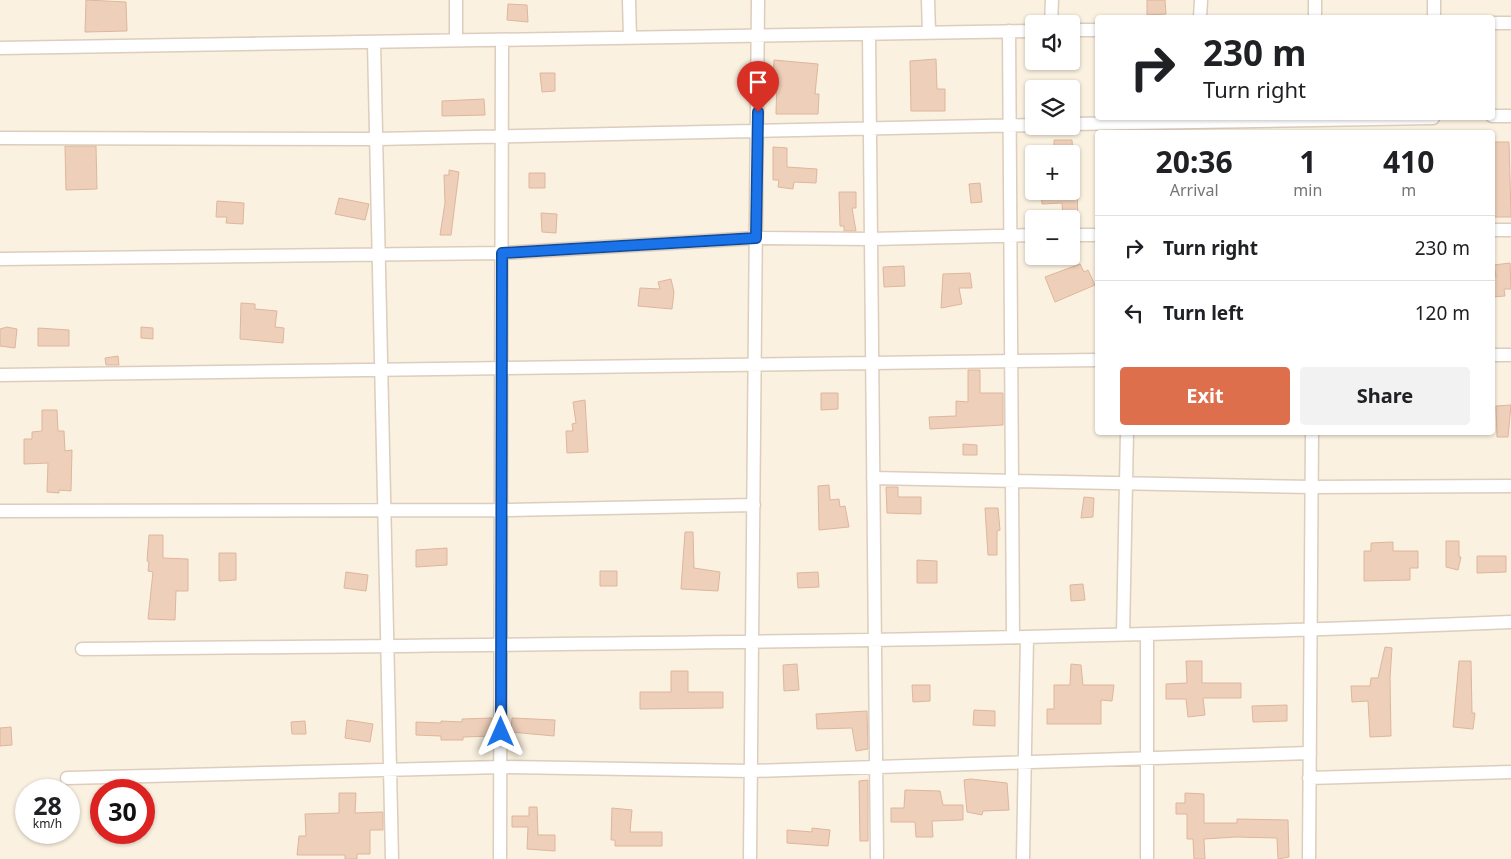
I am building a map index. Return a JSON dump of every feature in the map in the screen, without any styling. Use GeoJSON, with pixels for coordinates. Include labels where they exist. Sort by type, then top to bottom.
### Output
{"type":"FeatureCollection","features":[{"type":"Feature","properties":{"kind":"street"},"geometry":{"type":"LineString","coordinates":[[456,0],[456,40]]}},
{"type":"Feature","properties":{"kind":"street"},"geometry":{"type":"LineString","coordinates":[[629,0],[630,38]]}},
{"type":"Feature","properties":{"kind":"street"},"geometry":{"type":"LineString","coordinates":[[750,859],[758,0]]}},
{"type":"Feature","properties":{"kind":"street"},"geometry":{"type":"LineString","coordinates":[[928,0],[929,32]]}},
{"type":"Feature","properties":{"kind":"street"},"geometry":{"type":"LineString","coordinates":[[1051,15],[1052,0]]}},
{"type":"Feature","properties":{"kind":"street"},"geometry":{"type":"LineString","coordinates":[[1200,15],[1201,0]]}},
{"type":"Feature","properties":{"kind":"street"},"geometry":{"type":"LineString","coordinates":[[1315,0],[1315,15]]}},
{"type":"Feature","properties":{"kind":"street"},"geometry":{"type":"LineString","coordinates":[[1434,0],[1434,15]]}},
{"type":"Feature","properties":{"kind":"street"},"geometry":{"type":"LineString","coordinates":[[1495,23],[1511,23]]}},
{"type":"Feature","properties":{"kind":"street"},"geometry":{"type":"LineString","coordinates":[[1080,30],[1095,30]]}},
{"type":"Feature","properties":{"kind":"street"},"geometry":{"type":"LineString","coordinates":[[1009,31],[1013,637]]}},
{"type":"Feature","properties":{"kind":"street"},"geometry":{"type":"LineString","coordinates":[[0,48],[1025,31]]}},
{"type":"Feature","properties":{"kind":"street"},"geometry":{"type":"LineString","coordinates":[[869,34],[877,859]]}},
{"type":"Feature","properties":{"kind":"street"},"geometry":{"type":"LineString","coordinates":[[500,859],[502,40]]}},
{"type":"Feature","properties":{"kind":"street"},"geometry":{"type":"LineString","coordinates":[[374,42],[392,859]]}},
{"type":"Feature","properties":{"kind":"street"},"geometry":{"type":"LineString","coordinates":[[1495,116],[1511,116]]}},
{"type":"Feature","properties":{"kind":"street"},"geometry":{"type":"LineString","coordinates":[[1080,124],[1314,123],[1385,120]]}},
{"type":"Feature","properties":{"kind":"street"},"geometry":{"type":"LineString","coordinates":[[0,138],[376,139],[1025,125]]}},
{"type":"Feature","properties":{"kind":"street"},"geometry":{"type":"LineString","coordinates":[[1495,230],[1511,230]]}},
{"type":"Feature","properties":{"kind":"street"},"geometry":{"type":"LineString","coordinates":[[0,259],[502,253],[756,238],[871,239],[1025,235]]}},
{"type":"Feature","properties":{"kind":"street"},"geometry":{"type":"LineString","coordinates":[[1080,235],[1095,235]]}},
{"type":"Feature","properties":{"kind":"street"},"geometry":{"type":"LineString","coordinates":[[1495,355],[1511,355]]}},
{"type":"Feature","properties":{"kind":"street"},"geometry":{"type":"LineString","coordinates":[[0,375],[1095,360]]}},
{"type":"Feature","properties":{"kind":"street"},"geometry":{"type":"LineString","coordinates":[[1123,634],[1127,435]]}},
{"type":"Feature","properties":{"kind":"street"},"geometry":{"type":"LineString","coordinates":[[1309,859],[1312,435]]}},
{"type":"Feature","properties":{"kind":"street"},"geometry":{"type":"LineString","coordinates":[[873,478],[1312,488],[1511,486]]}},
{"type":"Feature","properties":{"kind":"street"},"geometry":{"type":"LineString","coordinates":[[0,511],[384,511],[754,505]]}},
{"type":"Feature","properties":{"kind":"street"},"geometry":{"type":"LineString","coordinates":[[82,649],[875,640],[1310,631],[1511,622]]}},
{"type":"Feature","properties":{"kind":"street"},"geometry":{"type":"LineString","coordinates":[[1147,634],[1147,859]]}},
{"type":"Feature","properties":{"kind":"street"},"geometry":{"type":"LineString","coordinates":[[1023,859],[1027,637]]}},
{"type":"Feature","properties":{"kind":"street"},"geometry":{"type":"LineString","coordinates":[[67,778],[390,768],[501,767],[751,771],[1310,753]]}},
{"type":"Feature","properties":{"kind":"street"},"geometry":{"type":"LineString","coordinates":[[1310,778],[1511,772]]}},
{"type":"Feature","properties":{"kind":"building"},"geometry":{"type":"Polygon","coordinates":[[[86,0],[126,2],[127,31],[85,32],[86,0]]]}},
{"type":"Feature","properties":{"kind":"building"},"geometry":{"type":"Polygon","coordinates":[[[1147,0],[1165,0],[1166,14],[1147,15],[1147,0]]]}},
{"type":"Feature","properties":{"kind":"building"},"geometry":{"type":"Polygon","coordinates":[[[508,4],[527,5],[528,22],[507,20],[508,4]]]}},
{"type":"Feature","properties":{"kind":"building"},"geometry":{"type":"Polygon","coordinates":[[[936,59],[937,89],[945,89],[945,111],[911,111],[910,61],[936,59]]]}},
{"type":"Feature","properties":{"kind":"building"},"geometry":{"type":"Polygon","coordinates":[[[774,60],[818,64],[815,94],[819,94],[818,114],[776,114],[777,77],[773,77],[774,60]]]}},
{"type":"Feature","properties":{"kind":"building"},"geometry":{"type":"Polygon","coordinates":[[[540,73],[555,73],[555,91],[542,92],[540,73]]]}},
{"type":"Feature","properties":{"kind":"building"},"geometry":{"type":"Polygon","coordinates":[[[484,99],[485,115],[442,116],[442,101],[484,99]]]}},
{"type":"Feature","properties":{"kind":"building"},"geometry":{"type":"Polygon","coordinates":[[[1054,140],[1072,140],[1072,145],[1054,145],[1054,140]]]}},
{"type":"Feature","properties":{"kind":"building"},"geometry":{"type":"Polygon","coordinates":[[[1495,142],[1509,142],[1511,217],[1495,217],[1495,142]]]}},
{"type":"Feature","properties":{"kind":"building"},"geometry":{"type":"Polygon","coordinates":[[[65,146],[96,146],[97,189],[66,190],[65,146]]]}},
{"type":"Feature","properties":{"kind":"building"},"geometry":{"type":"Polygon","coordinates":[[[773,147],[787,148],[787,167],[817,169],[816,183],[794,182],[793,189],[778,187],[779,180],[773,180],[773,147]]]}},
{"type":"Feature","properties":{"kind":"building"},"geometry":{"type":"Polygon","coordinates":[[[449,170],[459,172],[451,235],[440,235],[445,203],[444,175],[449,175],[449,170]]]}},
{"type":"Feature","properties":{"kind":"building"},"geometry":{"type":"Polygon","coordinates":[[[529,173],[545,173],[545,188],[529,188],[529,173]]]}},
{"type":"Feature","properties":{"kind":"building"},"geometry":{"type":"Polygon","coordinates":[[[980,183],[982,202],[971,203],[969,184],[980,183]]]}},
{"type":"Feature","properties":{"kind":"building"},"geometry":{"type":"Polygon","coordinates":[[[839,192],[856,192],[856,208],[852,208],[856,231],[844,231],[844,226],[840,226],[839,192]]]}},
{"type":"Feature","properties":{"kind":"building"},"geometry":{"type":"Polygon","coordinates":[[[339,198],[369,204],[365,220],[335,214],[339,198]]]}},
{"type":"Feature","properties":{"kind":"building"},"geometry":{"type":"Polygon","coordinates":[[[1042,200],[1077,200],[1078,210],[1062,210],[1062,203],[1042,204],[1042,200]]]}},
{"type":"Feature","properties":{"kind":"building"},"geometry":{"type":"Polygon","coordinates":[[[217,201],[244,203],[243,224],[226,223],[227,217],[216,217],[217,201]]]}},
{"type":"Feature","properties":{"kind":"building"},"geometry":{"type":"Polygon","coordinates":[[[541,213],[557,214],[556,233],[542,232],[541,213]]]}},
{"type":"Feature","properties":{"kind":"building"},"geometry":{"type":"Polygon","coordinates":[[[1510,263],[1511,289],[1504,289],[1505,296],[1495,297],[1495,265],[1510,263]]]}},
{"type":"Feature","properties":{"kind":"building"},"geometry":{"type":"Polygon","coordinates":[[[1080,264],[1084,272],[1088,270],[1095,285],[1055,302],[1045,277],[1080,264]]]}},
{"type":"Feature","properties":{"kind":"building"},"geometry":{"type":"Polygon","coordinates":[[[904,266],[905,286],[884,287],[883,267],[904,266]]]}},
{"type":"Feature","properties":{"kind":"building"},"geometry":{"type":"Polygon","coordinates":[[[970,273],[972,288],[959,288],[962,304],[941,308],[943,274],[970,273]]]}},
{"type":"Feature","properties":{"kind":"building"},"geometry":{"type":"Polygon","coordinates":[[[671,279],[674,292],[672,309],[638,306],[640,288],[660,289],[658,282],[671,279]]]}},
{"type":"Feature","properties":{"kind":"building"},"geometry":{"type":"Polygon","coordinates":[[[241,303],[255,304],[255,309],[277,311],[275,327],[284,328],[283,343],[240,339],[241,303]]]}},
{"type":"Feature","properties":{"kind":"building"},"geometry":{"type":"Polygon","coordinates":[[[7,327],[17,329],[15,348],[0,346],[0,329],[7,327]]]}},
{"type":"Feature","properties":{"kind":"building"},"geometry":{"type":"Polygon","coordinates":[[[141,327],[153,328],[153,339],[141,338],[141,327]]]}},
{"type":"Feature","properties":{"kind":"building"},"geometry":{"type":"Polygon","coordinates":[[[38,328],[69,330],[69,346],[38,346],[38,328]]]}},
{"type":"Feature","properties":{"kind":"building"},"geometry":{"type":"Polygon","coordinates":[[[118,356],[119,365],[106,365],[105,358],[118,356]]]}},
{"type":"Feature","properties":{"kind":"building"},"geometry":{"type":"Polygon","coordinates":[[[968,370],[980,370],[980,393],[1003,393],[1003,425],[930,429],[929,417],[956,416],[956,401],[968,402],[968,370]]]}},
{"type":"Feature","properties":{"kind":"building"},"geometry":{"type":"Polygon","coordinates":[[[821,393],[838,393],[838,409],[821,410],[821,393]]]}},
{"type":"Feature","properties":{"kind":"building"},"geometry":{"type":"Polygon","coordinates":[[[585,400],[588,452],[567,453],[566,431],[573,431],[572,424],[576,423],[573,402],[585,400]]]}},
{"type":"Feature","properties":{"kind":"building"},"geometry":{"type":"Polygon","coordinates":[[[1511,405],[1508,437],[1497,437],[1496,406],[1511,405]]]}},
{"type":"Feature","properties":{"kind":"building"},"geometry":{"type":"Polygon","coordinates":[[[42,410],[57,410],[58,431],[64,431],[65,451],[72,450],[71,491],[47,492],[48,463],[24,464],[24,439],[32,439],[32,432],[42,431],[42,410]]]}},
{"type":"Feature","properties":{"kind":"building"},"geometry":{"type":"Polygon","coordinates":[[[963,444],[977,445],[977,455],[963,455],[963,444]]]}},
{"type":"Feature","properties":{"kind":"building"},"geometry":{"type":"Polygon","coordinates":[[[829,485],[830,500],[839,499],[840,507],[845,506],[849,527],[819,530],[818,486],[829,485]]]}},
{"type":"Feature","properties":{"kind":"building"},"geometry":{"type":"Polygon","coordinates":[[[886,487],[898,487],[898,497],[921,497],[921,514],[887,513],[886,487]]]}},
{"type":"Feature","properties":{"kind":"building"},"geometry":{"type":"Polygon","coordinates":[[[1084,497],[1094,498],[1093,517],[1081,518],[1084,497]]]}},
{"type":"Feature","properties":{"kind":"building"},"geometry":{"type":"Polygon","coordinates":[[[985,508],[998,508],[1000,530],[997,531],[997,555],[988,555],[985,508]]]}},
{"type":"Feature","properties":{"kind":"building"},"geometry":{"type":"Polygon","coordinates":[[[685,532],[693,532],[694,568],[720,572],[718,591],[681,589],[685,532]]]}},
{"type":"Feature","properties":{"kind":"building"},"geometry":{"type":"Polygon","coordinates":[[[149,535],[163,535],[163,558],[188,559],[188,591],[176,591],[175,620],[148,619],[153,572],[148,571],[149,535]]]}},
{"type":"Feature","properties":{"kind":"building"},"geometry":{"type":"Polygon","coordinates":[[[1446,541],[1459,541],[1459,557],[1461,557],[1458,570],[1446,567],[1446,541]]]}},
{"type":"Feature","properties":{"kind":"building"},"geometry":{"type":"Polygon","coordinates":[[[1393,542],[1393,551],[1418,551],[1418,568],[1410,568],[1410,580],[1364,581],[1364,551],[1371,551],[1371,543],[1393,542]]]}},
{"type":"Feature","properties":{"kind":"building"},"geometry":{"type":"Polygon","coordinates":[[[447,548],[447,565],[416,567],[416,550],[447,548]]]}},
{"type":"Feature","properties":{"kind":"building"},"geometry":{"type":"Polygon","coordinates":[[[219,553],[236,553],[236,580],[219,581],[219,553]]]}},
{"type":"Feature","properties":{"kind":"building"},"geometry":{"type":"Polygon","coordinates":[[[1477,556],[1506,556],[1506,572],[1477,573],[1477,556]]]}},
{"type":"Feature","properties":{"kind":"building"},"geometry":{"type":"Polygon","coordinates":[[[917,560],[937,561],[937,583],[917,583],[917,560]]]}},
{"type":"Feature","properties":{"kind":"building"},"geometry":{"type":"Polygon","coordinates":[[[600,571],[617,571],[617,586],[600,586],[600,571]]]}},
{"type":"Feature","properties":{"kind":"building"},"geometry":{"type":"Polygon","coordinates":[[[346,572],[368,575],[366,591],[344,588],[346,572]]]}},
{"type":"Feature","properties":{"kind":"building"},"geometry":{"type":"Polygon","coordinates":[[[818,572],[819,587],[798,588],[797,573],[818,572]]]}},
{"type":"Feature","properties":{"kind":"building"},"geometry":{"type":"Polygon","coordinates":[[[1083,584],[1085,600],[1071,601],[1070,585],[1083,584]]]}},
{"type":"Feature","properties":{"kind":"building"},"geometry":{"type":"Polygon","coordinates":[[[1385,647],[1392,648],[1390,678],[1391,736],[1370,737],[1368,701],[1352,702],[1351,686],[1370,686],[1371,678],[1378,678],[1385,647]]]}},
{"type":"Feature","properties":{"kind":"building"},"geometry":{"type":"Polygon","coordinates":[[[1186,661],[1202,661],[1202,683],[1241,683],[1241,698],[1203,698],[1205,715],[1188,717],[1186,699],[1166,699],[1166,684],[1187,683],[1186,661]]]}},
{"type":"Feature","properties":{"kind":"building"},"geometry":{"type":"Polygon","coordinates":[[[1459,661],[1471,661],[1472,713],[1475,713],[1473,729],[1453,727],[1459,661]]]}},
{"type":"Feature","properties":{"kind":"building"},"geometry":{"type":"Polygon","coordinates":[[[797,664],[799,690],[784,691],[783,665],[797,664]]]}},
{"type":"Feature","properties":{"kind":"building"},"geometry":{"type":"Polygon","coordinates":[[[1071,664],[1081,665],[1083,685],[1114,685],[1112,701],[1101,700],[1101,724],[1047,724],[1047,709],[1054,709],[1054,685],[1070,685],[1071,664]]]}},
{"type":"Feature","properties":{"kind":"building"},"geometry":{"type":"Polygon","coordinates":[[[671,671],[688,671],[688,692],[723,692],[723,708],[640,709],[640,692],[671,692],[671,671]]]}},
{"type":"Feature","properties":{"kind":"building"},"geometry":{"type":"Polygon","coordinates":[[[912,685],[930,685],[930,701],[913,702],[912,685]]]}},
{"type":"Feature","properties":{"kind":"building"},"geometry":{"type":"Polygon","coordinates":[[[1287,705],[1287,721],[1253,722],[1252,706],[1287,705]]]}},
{"type":"Feature","properties":{"kind":"building"},"geometry":{"type":"Polygon","coordinates":[[[974,710],[995,711],[995,726],[973,725],[974,710]]]}},
{"type":"Feature","properties":{"kind":"building"},"geometry":{"type":"Polygon","coordinates":[[[867,711],[868,749],[856,751],[852,728],[817,729],[816,714],[867,711]]]}},
{"type":"Feature","properties":{"kind":"building"},"geometry":{"type":"Polygon","coordinates":[[[492,718],[492,736],[463,737],[463,740],[441,740],[441,736],[416,735],[416,722],[462,722],[462,719],[492,718]]]}},
{"type":"Feature","properties":{"kind":"building"},"geometry":{"type":"Polygon","coordinates":[[[512,718],[555,720],[554,736],[511,732],[512,718]]]}},
{"type":"Feature","properties":{"kind":"building"},"geometry":{"type":"Polygon","coordinates":[[[347,720],[373,724],[370,742],[345,738],[347,720]]]}},
{"type":"Feature","properties":{"kind":"building"},"geometry":{"type":"Polygon","coordinates":[[[305,721],[306,734],[292,734],[291,722],[305,721]]]}},
{"type":"Feature","properties":{"kind":"building"},"geometry":{"type":"Polygon","coordinates":[[[11,727],[12,745],[0,746],[0,728],[11,727]]]}},
{"type":"Feature","properties":{"kind":"building"},"geometry":{"type":"Polygon","coordinates":[[[868,780],[868,841],[860,841],[859,781],[868,780]]]}},
{"type":"Feature","properties":{"kind":"building"},"geometry":{"type":"Polygon","coordinates":[[[964,780],[1007,783],[1009,810],[983,811],[982,815],[967,812],[964,780]]]}},
{"type":"Feature","properties":{"kind":"building"},"geometry":{"type":"Polygon","coordinates":[[[905,790],[940,791],[943,805],[963,805],[963,820],[932,821],[933,837],[916,837],[915,822],[891,822],[891,808],[904,808],[905,790]]]}},
{"type":"Feature","properties":{"kind":"building"},"geometry":{"type":"Polygon","coordinates":[[[339,793],[356,793],[355,813],[383,812],[383,830],[370,830],[370,854],[357,854],[357,859],[345,859],[345,855],[297,855],[299,836],[306,836],[305,814],[339,813],[339,793]]]}},
{"type":"Feature","properties":{"kind":"building"},"geometry":{"type":"Polygon","coordinates":[[[1185,793],[1204,794],[1204,823],[1237,823],[1237,819],[1288,820],[1289,857],[1278,859],[1277,838],[1236,837],[1204,839],[1205,859],[1194,859],[1193,839],[1187,839],[1187,814],[1176,814],[1176,803],[1185,803],[1185,793]]]}},
{"type":"Feature","properties":{"kind":"building"},"geometry":{"type":"Polygon","coordinates":[[[529,807],[537,807],[538,835],[555,835],[555,851],[527,849],[528,827],[512,827],[512,816],[529,816],[529,807]]]}},
{"type":"Feature","properties":{"kind":"building"},"geometry":{"type":"Polygon","coordinates":[[[612,808],[632,810],[630,832],[662,832],[662,846],[615,846],[615,840],[611,840],[612,808]]]}},
{"type":"Feature","properties":{"kind":"building"},"geometry":{"type":"Polygon","coordinates":[[[812,828],[830,830],[828,846],[787,843],[787,830],[812,832],[812,828]]]}},
{"type":"Feature","properties":{"kind":"route"},"geometry":{"type":"LineString","coordinates":[[501,732],[502,253],[756,238],[758,112]]}}]}
